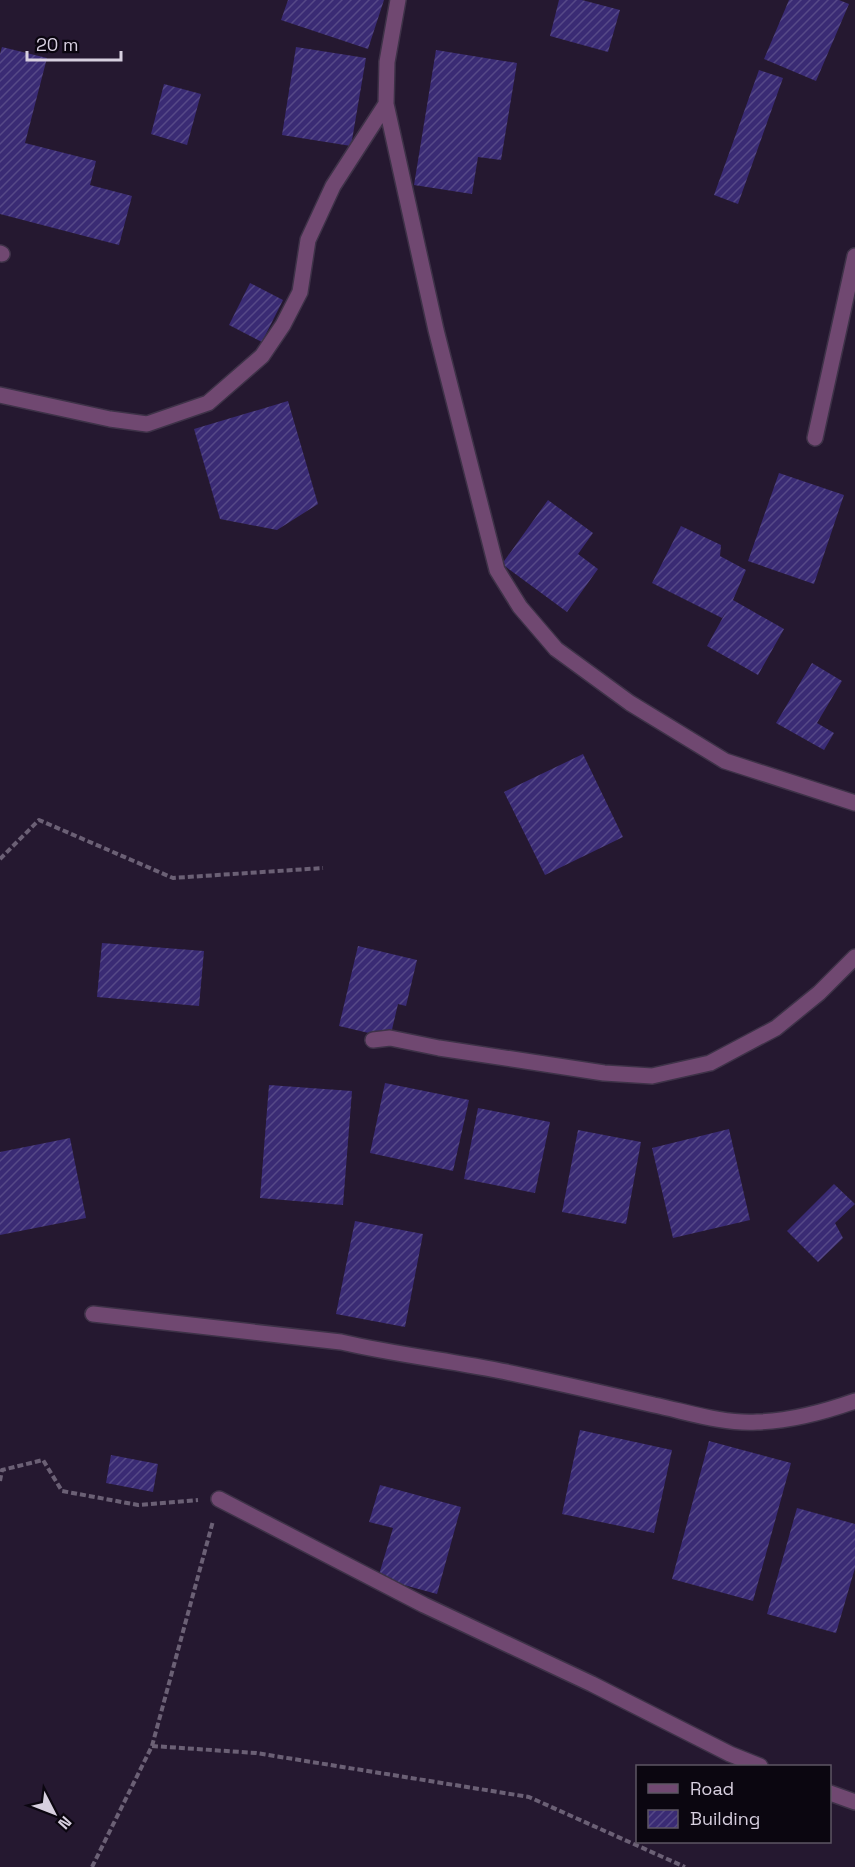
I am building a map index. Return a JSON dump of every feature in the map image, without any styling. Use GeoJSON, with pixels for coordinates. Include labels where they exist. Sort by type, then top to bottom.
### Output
{"type":"FeatureCollection","features":[{"type":"Feature","properties":{"kind":"street"},"geometry":{"type":"LineString","coordinates":[[398,0],[387,62],[386,104],[436,330],[497,570],[520,607],[556,649],[630,703],[724,761],[855,803]]}},
{"type":"Feature","properties":{"kind":"street"},"geometry":{"type":"LineString","coordinates":[[0,395],[110,419],[147,424],[208,403],[262,356],[283,325],[300,292],[308,240],[333,186],[386,104]]}},
{"type":"Feature","properties":{"kind":"street"},"geometry":{"type":"LineString","coordinates":[[814,438],[855,256]]}},
{"type":"Feature","properties":{"kind":"street"},"geometry":{"type":"LineString","coordinates":[[373,1040],[390,1038],[440,1048],[604,1072],[652,1076],[710,1062],[776,1028],[819,993],[855,957]]}},
{"type":"Feature","properties":{"kind":"street"},"geometry":{"type":"LineString","coordinates":[[93,1314],[341,1342],[378,1351],[523,1375],[693,1415],[733,1421],[756,1422],[786,1419],[836,1408],[855,1401]]}},
{"type":"Feature","properties":{"kind":"street"},"geometry":{"type":"LineString","coordinates":[[219,1499],[424,1605],[592,1684],[755,1765]]}},
{"type":"Feature","properties":{"kind":"street"},"geometry":{"type":"LineString","coordinates":[[831,1793],[855,1802]]}},
{"type":"Feature","properties":{"kind":"path"},"geometry":{"type":"LineString","coordinates":[[0,859],[39,820],[173,878],[323,868]]}},
{"type":"Feature","properties":{"kind":"path"},"geometry":{"type":"LineString","coordinates":[[0,1481],[2,1470],[43,1460],[62,1491],[138,1505],[219,1499],[152,1746],[92,1867]]}},
{"type":"Feature","properties":{"kind":"path"},"geometry":{"type":"LineString","coordinates":[[152,1746],[256,1753],[529,1797],[685,1867]]}},
{"type":"Feature","properties":{"kind":"building"},"geometry":{"type":"Polygon","coordinates":[[[288,0],[384,0],[368,49],[281,20],[288,0]]]}},
{"type":"Feature","properties":{"kind":"building"},"geometry":{"type":"Polygon","coordinates":[[[559,0],[582,0],[620,10],[608,52],[550,36],[559,0]]]}},
{"type":"Feature","properties":{"kind":"building"},"geometry":{"type":"Polygon","coordinates":[[[789,0],[839,0],[849,4],[816,81],[764,59],[789,0]]]}},
{"type":"Feature","properties":{"kind":"building"},"geometry":{"type":"Polygon","coordinates":[[[2,47],[47,58],[25,143],[96,161],[90,185],[132,196],[119,245],[0,214],[0,54],[2,47]]]}},
{"type":"Feature","properties":{"kind":"building"},"geometry":{"type":"Polygon","coordinates":[[[296,47],[366,58],[351,146],[282,135],[296,47]]]}},
{"type":"Feature","properties":{"kind":"building"},"geometry":{"type":"Polygon","coordinates":[[[436,50],[517,63],[501,160],[478,157],[472,194],[414,185],[436,50]]]}},
{"type":"Feature","properties":{"kind":"building"},"geometry":{"type":"Polygon","coordinates":[[[759,70],[783,78],[738,204],[714,195],[759,70]]]}},
{"type":"Feature","properties":{"kind":"building"},"geometry":{"type":"Polygon","coordinates":[[[164,84],[201,94],[187,145],[151,134],[164,84]]]}},
{"type":"Feature","properties":{"kind":"building"},"geometry":{"type":"Polygon","coordinates":[[[250,283],[283,300],[262,342],[229,325],[250,283]]]}},
{"type":"Feature","properties":{"kind":"building"},"geometry":{"type":"Polygon","coordinates":[[[288,401],[318,504],[277,530],[220,519],[194,429],[288,401]]]}},
{"type":"Feature","properties":{"kind":"building"},"geometry":{"type":"Polygon","coordinates":[[[779,473],[844,495],[814,584],[748,561],[779,473]]]}},
{"type":"Feature","properties":{"kind":"building"},"geometry":{"type":"Polygon","coordinates":[[[548,500],[593,533],[578,554],[598,569],[567,612],[502,564],[548,500]]]}},
{"type":"Feature","properties":{"kind":"building"},"geometry":{"type":"Polygon","coordinates":[[[681,526],[721,545],[720,556],[746,570],[733,600],[784,629],[758,675],[707,646],[727,610],[722,618],[652,583],[681,526]]]}},
{"type":"Feature","properties":{"kind":"building"},"geometry":{"type":"Polygon","coordinates":[[[812,663],[842,681],[817,723],[834,733],[824,750],[776,723],[812,663]]]}},
{"type":"Feature","properties":{"kind":"building"},"geometry":{"type":"Polygon","coordinates":[[[583,754],[623,837],[545,875],[504,792],[583,754]]]}},
{"type":"Feature","properties":{"kind":"building"},"geometry":{"type":"Polygon","coordinates":[[[102,943],[204,951],[199,1006],[97,997],[102,943]]]}},
{"type":"Feature","properties":{"kind":"building"},"geometry":{"type":"Polygon","coordinates":[[[358,946],[417,960],[406,1006],[398,1004],[390,1038],[339,1026],[358,946]]]}},
{"type":"Feature","properties":{"kind":"building"},"geometry":{"type":"Polygon","coordinates":[[[385,1083],[469,1100],[453,1171],[370,1153],[385,1083]]]}},
{"type":"Feature","properties":{"kind":"building"},"geometry":{"type":"Polygon","coordinates":[[[269,1085],[352,1091],[343,1205],[260,1198],[269,1085]]]}},
{"type":"Feature","properties":{"kind":"building"},"geometry":{"type":"Polygon","coordinates":[[[478,1108],[550,1122],[535,1193],[464,1179],[478,1108]]]}},
{"type":"Feature","properties":{"kind":"building"},"geometry":{"type":"Polygon","coordinates":[[[729,1129],[750,1220],[673,1238],[652,1148],[729,1129]]]}},
{"type":"Feature","properties":{"kind":"building"},"geometry":{"type":"Polygon","coordinates":[[[578,1130],[641,1142],[626,1224],[562,1212],[578,1130]]]}},
{"type":"Feature","properties":{"kind":"building"},"geometry":{"type":"Polygon","coordinates":[[[70,1138],[86,1218],[0,1235],[0,1152],[70,1138]]]}},
{"type":"Feature","properties":{"kind":"building"},"geometry":{"type":"Polygon","coordinates":[[[834,1184],[855,1204],[835,1223],[843,1238],[818,1262],[787,1231],[834,1184]]]}},
{"type":"Feature","properties":{"kind":"building"},"geometry":{"type":"Polygon","coordinates":[[[355,1221],[423,1234],[405,1327],[336,1314],[355,1221]]]}},
{"type":"Feature","properties":{"kind":"building"},"geometry":{"type":"Polygon","coordinates":[[[580,1430],[672,1450],[654,1533],[562,1514],[580,1430]]]}},
{"type":"Feature","properties":{"kind":"building"},"geometry":{"type":"Polygon","coordinates":[[[709,1441],[791,1463],[753,1601],[672,1579],[709,1441]]]}},
{"type":"Feature","properties":{"kind":"building"},"geometry":{"type":"Polygon","coordinates":[[[111,1455],[158,1464],[153,1492],[106,1483],[111,1455]]]}},
{"type":"Feature","properties":{"kind":"building"},"geometry":{"type":"Polygon","coordinates":[[[380,1485],[461,1507],[437,1594],[378,1578],[393,1528],[369,1522],[380,1485]]]}},
{"type":"Feature","properties":{"kind":"building"},"geometry":{"type":"Polygon","coordinates":[[[797,1508],[855,1524],[855,1568],[836,1633],[767,1614],[797,1508]]]}}]}
